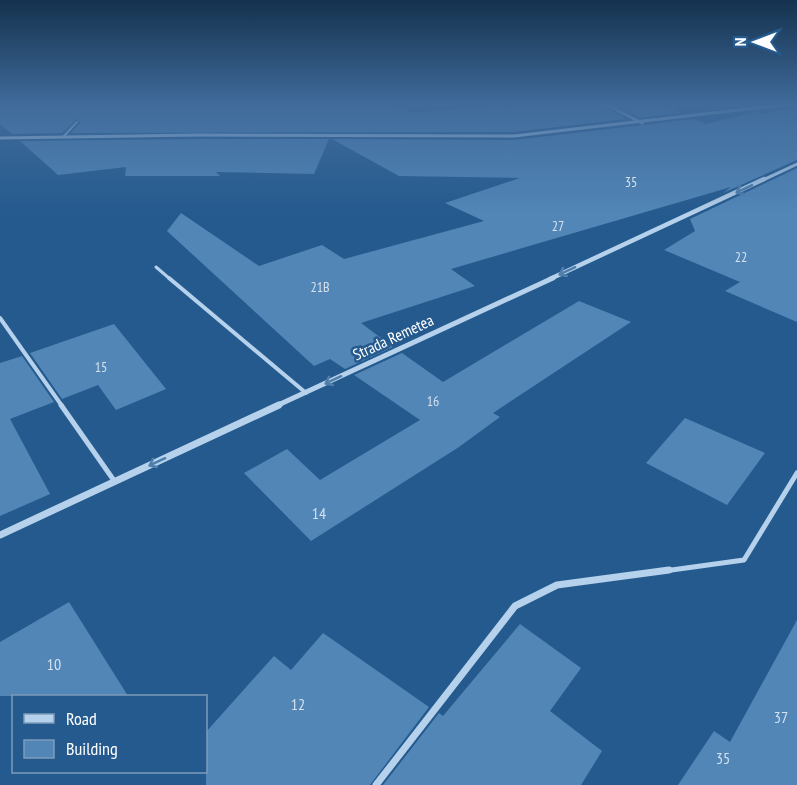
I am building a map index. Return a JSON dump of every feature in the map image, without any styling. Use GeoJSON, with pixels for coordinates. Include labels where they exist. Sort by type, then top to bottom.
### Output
{"type":"FeatureCollection","features":[{"type":"Feature","properties":{"kind":"street","name":"Strada Remetea"},"geometry":{"type":"LineString","coordinates":[[0,536],[797,164]]}},
{"type":"Feature","properties":{"kind":"lane"},"geometry":{"type":"LineString","coordinates":[[156,267],[306,393]]}},
{"type":"Feature","properties":{"kind":"lane"},"geometry":{"type":"LineString","coordinates":[[0,318],[115,482]]}},
{"type":"Feature","properties":{"kind":"lane"},"geometry":{"type":"LineString","coordinates":[[376,785],[515,606],[557,585],[744,560],[797,473]]}},
{"type":"Feature","properties":{"kind":"building"},"geometry":{"type":"Polygon","coordinates":[[[20,141],[328,141],[314,174],[216,172],[220,176],[125,176],[126,167],[58,175],[20,141]]]}},
{"type":"Feature","properties":{"kind":"building"},"geometry":{"type":"Polygon","coordinates":[[[335,141],[797,141],[797,160],[723,193],[731,187],[451,269],[475,286],[361,323],[393,347],[345,369],[330,359],[314,366],[167,231],[181,213],[259,266],[322,245],[344,259],[484,221],[445,203],[520,178],[399,176],[335,141]]]}},
{"type":"Feature","properties":{"kind":"building"},"geometry":{"type":"Polygon","coordinates":[[[797,168],[797,322],[725,291],[740,282],[664,250],[695,231],[690,219],[797,168]]]}},
{"type":"Feature","properties":{"kind":"building"},"geometry":{"type":"Polygon","coordinates":[[[579,301],[631,322],[493,413],[500,417],[459,447],[311,541],[244,473],[287,449],[320,480],[420,420],[354,375],[402,353],[443,382],[579,301]]]}},
{"type":"Feature","properties":{"kind":"building"},"geometry":{"type":"Polygon","coordinates":[[[114,324],[166,389],[116,410],[98,385],[62,399],[30,353],[114,324]]]}},
{"type":"Feature","properties":{"kind":"building"},"geometry":{"type":"Polygon","coordinates":[[[22,356],[54,402],[10,419],[50,494],[0,516],[0,363],[22,356]]]}},
{"type":"Feature","properties":{"kind":"building"},"geometry":{"type":"Polygon","coordinates":[[[685,418],[765,453],[727,505],[646,463],[685,418]]]}},
{"type":"Feature","properties":{"kind":"building"},"geometry":{"type":"Polygon","coordinates":[[[69,602],[127,695],[0,696],[0,642],[69,602]]]}},
{"type":"Feature","properties":{"kind":"building"},"geometry":{"type":"Polygon","coordinates":[[[797,620],[797,785],[678,785],[714,731],[730,742],[797,620]]]}},
{"type":"Feature","properties":{"kind":"building"},"geometry":{"type":"Polygon","coordinates":[[[520,624],[581,668],[550,711],[602,751],[581,785],[383,785],[439,713],[443,716],[520,624]]]}},
{"type":"Feature","properties":{"kind":"building"},"geometry":{"type":"Polygon","coordinates":[[[323,633],[429,707],[370,785],[206,785],[207,731],[274,656],[291,670],[323,633]]]}}]}
